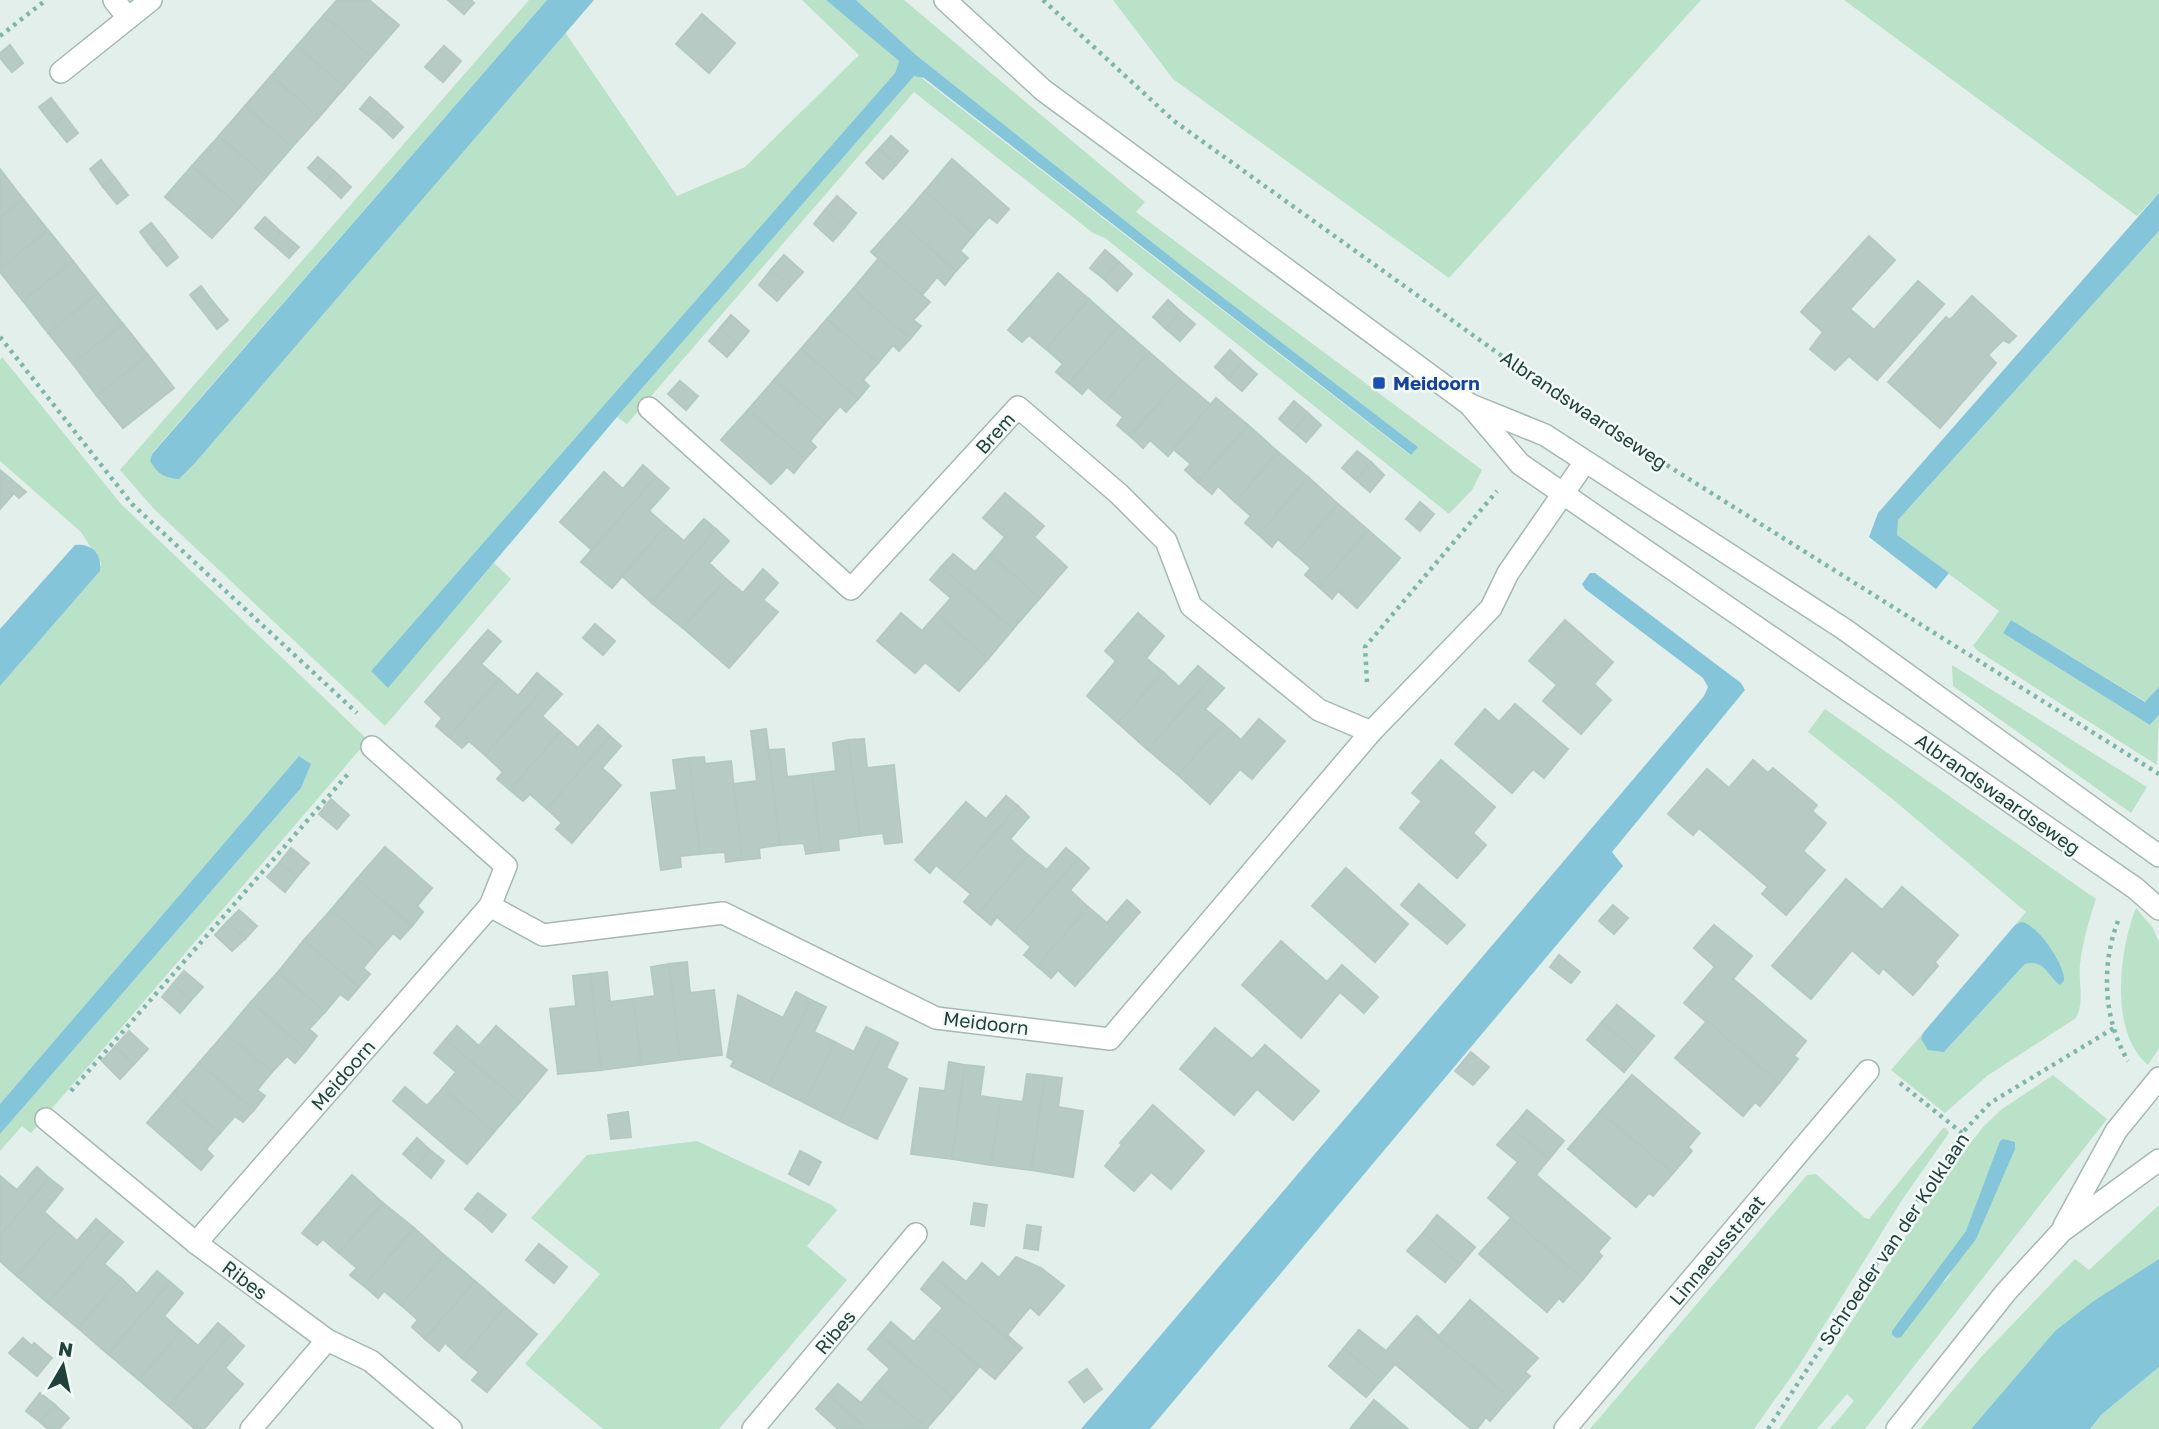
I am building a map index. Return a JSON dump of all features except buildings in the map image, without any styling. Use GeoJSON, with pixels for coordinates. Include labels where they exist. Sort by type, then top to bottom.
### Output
{"type":"FeatureCollection","features":[{"type":"Feature","properties":{"kind":"street"},"geometry":{"type":"LineString","coordinates":[[114,0],[128,18]]}},
{"type":"Feature","properties":{"kind":"street"},"geometry":{"type":"LineString","coordinates":[[61,72],[151,0]]}},
{"type":"Feature","properties":{"kind":"street","name":"Albrandswaardseweg"},"geometry":{"type":"LineString","coordinates":[[945,0],[1043,90],[1469,404],[1520,464],[2135,888],[2159,909]]}},
{"type":"Feature","properties":{"kind":"street","name":"Albrandswaardseweg"},"geometry":{"type":"LineString","coordinates":[[1469,404],[1545,435],[1844,629],[2159,856]]}},
{"type":"Feature","properties":{"kind":"street","name":"Brem"},"geometry":{"type":"LineString","coordinates":[[649,408],[851,589],[1018,407],[1119,494],[1166,541],[1191,606],[1319,710],[1371,732]]}},
{"type":"Feature","properties":{"kind":"street","name":"Meidoorn"},"geometry":{"type":"LineString","coordinates":[[490,906],[543,935],[723,913],[936,1018],[1110,1039],[1371,732],[1491,608],[1508,573],[1585,462]]}},
{"type":"Feature","properties":{"kind":"street","name":"Meidoorn"},"geometry":{"type":"LineString","coordinates":[[196,1243],[490,906],[506,866],[372,747]]}},
{"type":"Feature","properties":{"kind":"street","name":"Linnaeusstraat"},"geometry":{"type":"LineString","coordinates":[[1565,1429],[1868,1071]]}},
{"type":"Feature","properties":{"kind":"street"},"geometry":{"type":"LineString","coordinates":[[2062,1231],[2116,1131],[2159,1077]]}},
{"type":"Feature","properties":{"kind":"street","name":"Ribes"},"geometry":{"type":"LineString","coordinates":[[46,1119],[196,1243],[327,1340],[371,1361],[451,1429]]}},
{"type":"Feature","properties":{"kind":"street"},"geometry":{"type":"LineString","coordinates":[[1897,1429],[2006,1292],[2062,1231],[2159,1160]]}},
{"type":"Feature","properties":{"kind":"street","name":"Ribes"},"geometry":{"type":"LineString","coordinates":[[753,1429],[916,1234]]}},
{"type":"Feature","properties":{"kind":"street"},"geometry":{"type":"LineString","coordinates":[[251,1429],[327,1340]]}},
{"type":"Feature","properties":{"kind":"path"},"geometry":{"type":"LineString","coordinates":[[0,36],[46,0]]}},
{"type":"Feature","properties":{"kind":"path","name":"Albrandswaardseweg"},"geometry":{"type":"LineString","coordinates":[[1043,0],[1174,121],[1571,406],[1545,435]]}},
{"type":"Feature","properties":{"kind":"path"},"geometry":{"type":"LineString","coordinates":[[1,340],[132,504],[371,727],[372,747],[46,1119]]}},
{"type":"Feature","properties":{"kind":"path","name":"Albrandswaardseweg"},"geometry":{"type":"LineString","coordinates":[[1630,443],[2159,774]]}},
{"type":"Feature","properties":{"kind":"path"},"geometry":{"type":"LineString","coordinates":[[1371,732],[1365,647],[1520,464]]}},
{"type":"Feature","properties":{"kind":"path","name":"Schroeder van der Kolklaan"},"geometry":{"type":"LineString","coordinates":[[1768,1429],[1962,1133],[1990,1103],[2114,1028],[2107,1001],[2109,958],[2113,934],[2123,906],[2135,888]]}},
{"type":"Feature","properties":{"kind":"path"},"geometry":{"type":"LineString","coordinates":[[1868,1071],[1875,1063],[1962,1133]]}},
{"type":"Feature","properties":{"kind":"green space"},"geometry":{"type":"Polygon","coordinates":[[[529,0],[547,0],[152,453],[150,461],[195,463],[565,32],[677,196],[745,167],[859,55],[802,0],[826,0],[899,61],[895,73],[371,671],[388,687],[494,563],[511,579],[385,726],[154,509],[120,470],[529,0]]]}},
{"type":"Feature","properties":{"kind":"green space"},"geometry":{"type":"Polygon","coordinates":[[[856,0],[904,0],[1145,202],[1136,212],[1482,470],[1472,490],[1449,514],[1105,238],[1093,233],[914,92],[627,424],[617,417],[913,76],[919,76],[1410,455],[1418,447],[1186,269],[916,55],[856,0]]]}},
{"type":"Feature","properties":{"kind":"green space"},"geometry":{"type":"Polygon","coordinates":[[[1113,0],[1701,0],[1449,278],[1173,79],[1113,0]]]}},
{"type":"Feature","properties":{"kind":"green space"},"geometry":{"type":"Polygon","coordinates":[[[1844,0],[2159,0],[2159,193],[2137,216],[1844,0]]]}},
{"type":"Feature","properties":{"kind":"green space"},"geometry":{"type":"Polygon","coordinates":[[[2159,231],[2159,687],[2146,702],[2011,620],[2003,633],[2150,725],[2159,715],[2157,765],[1978,651],[1973,646],[1999,611],[1896,535],[1898,520],[2159,231]]]}},
{"type":"Feature","properties":{"kind":"green space"},"geometry":{"type":"Polygon","coordinates":[[[2,357],[121,504],[368,740],[31,1133],[22,1126],[0,1151],[0,1134],[301,788],[310,764],[299,756],[0,1104],[0,686],[100,571],[101,563],[81,532],[0,461],[2,357]]]}},
{"type":"Feature","properties":{"kind":"green space"},"geometry":{"type":"Polygon","coordinates":[[[1952,665],[2147,787],[2131,813],[1953,686],[1952,665]]]}},
{"type":"Feature","properties":{"kind":"green space"},"geometry":{"type":"Polygon","coordinates":[[[1825,709],[2096,899],[2081,955],[2080,1005],[2076,1018],[1987,1076],[1945,1113],[1891,1070],[1923,1033],[1921,1039],[1944,1052],[2025,964],[2040,965],[2056,983],[2021,922],[2015,925],[2026,912],[1808,732],[1825,709]]]}},
{"type":"Feature","properties":{"kind":"green space"},"geometry":{"type":"Polygon","coordinates":[[[2136,908],[2153,928],[2159,942],[2159,1048],[2148,1065],[2136,1051],[2127,1033],[2121,990],[2125,946],[2136,908]]]}},
{"type":"Feature","properties":{"kind":"green space"},"geometry":{"type":"Polygon","coordinates":[[[2053,1075],[2107,1119],[1865,1429],[1830,1429],[1854,1401],[1847,1394],[1817,1429],[1779,1429],[1827,1360],[1942,1179],[1984,1126],[2002,1109],[2053,1075]],[[1970,1224],[1892,1331],[1949,1277],[1970,1224]]]}},
{"type":"Feature","properties":{"kind":"green space"},"geometry":{"type":"Polygon","coordinates":[[[1943,1128],[1949,1133],[1902,1200],[1798,1367],[1754,1429],[1590,1429],[1807,1175],[1816,1174],[1869,1219],[1943,1128]]]}},
{"type":"Feature","properties":{"kind":"green space"},"geometry":{"type":"Polygon","coordinates":[[[697,1141],[832,1205],[837,1210],[807,1246],[847,1280],[719,1429],[603,1429],[525,1364],[600,1274],[531,1218],[587,1155],[697,1141]]]}},
{"type":"Feature","properties":{"kind":"green space"},"geometry":{"type":"Polygon","coordinates":[[[2159,1205],[2159,1259],[2092,1302],[2055,1331],[1971,1429],[1920,1429],[1982,1356],[2075,1259],[2089,1270],[2159,1205]]]}},
{"type":"Feature","properties":{"kind":"green space"},"geometry":{"type":"Polygon","coordinates":[[[2159,1367],[2159,1429],[2090,1429],[2101,1415],[2159,1367]]]}},
{"type":"Feature","properties":{"kind":"water"},"geometry":{"type":"Polygon","coordinates":[[[547,0],[594,0],[195,463],[179,479],[159,472],[150,461],[152,454],[547,0]]]}},
{"type":"Feature","properties":{"kind":"water"},"geometry":{"type":"Polygon","coordinates":[[[826,0],[856,0],[916,55],[1186,269],[1418,447],[1411,455],[924,78],[914,76],[617,417],[388,688],[371,671],[895,73],[899,61],[826,0]]]}},
{"type":"Feature","properties":{"kind":"water"},"geometry":{"type":"Polygon","coordinates":[[[2159,193],[2159,231],[1898,520],[1897,535],[1949,573],[1936,589],[1869,537],[1878,513],[2159,193]]]}},
{"type":"Feature","properties":{"kind":"water"},"geometry":{"type":"Polygon","coordinates":[[[75,545],[86,546],[95,551],[100,571],[0,686],[0,629],[75,545]]]}},
{"type":"Feature","properties":{"kind":"water"},"geometry":{"type":"Polygon","coordinates":[[[1590,573],[1595,573],[1741,683],[1745,690],[1612,852],[1623,866],[1150,1429],[1081,1429],[1704,696],[1708,687],[1703,678],[1585,589],[1582,584],[1590,573]]]}},
{"type":"Feature","properties":{"kind":"water"},"geometry":{"type":"Polygon","coordinates":[[[2011,620],[2145,702],[2159,687],[2159,715],[2150,725],[2003,633],[2011,620]]]}},
{"type":"Feature","properties":{"kind":"water"},"geometry":{"type":"Polygon","coordinates":[[[299,756],[311,764],[301,788],[0,1134],[0,1104],[299,756]]]}},
{"type":"Feature","properties":{"kind":"water"},"geometry":{"type":"Polygon","coordinates":[[[2021,922],[2035,930],[2049,946],[2060,966],[2064,981],[2060,985],[2041,966],[2025,964],[1944,1052],[1928,1050],[1921,1039],[1923,1033],[2015,925],[2021,922]]]}},
{"type":"Feature","properties":{"kind":"water"},"geometry":{"type":"Polygon","coordinates":[[[2003,1139],[2015,1142],[2015,1149],[1976,1239],[1901,1337],[1897,1338],[1892,1335],[1892,1331],[1966,1231],[2003,1139]]]}},
{"type":"Feature","properties":{"kind":"water"},"geometry":{"type":"Polygon","coordinates":[[[2159,1259],[2159,1367],[2101,1415],[2090,1429],[1971,1429],[2055,1331],[2092,1302],[2159,1259]]]}},
{"type":"Feature","properties":{"kind":"place","name":"Meidoorn"},"geometry":{"type":"Point","coordinates":[1379,383]}}]}
